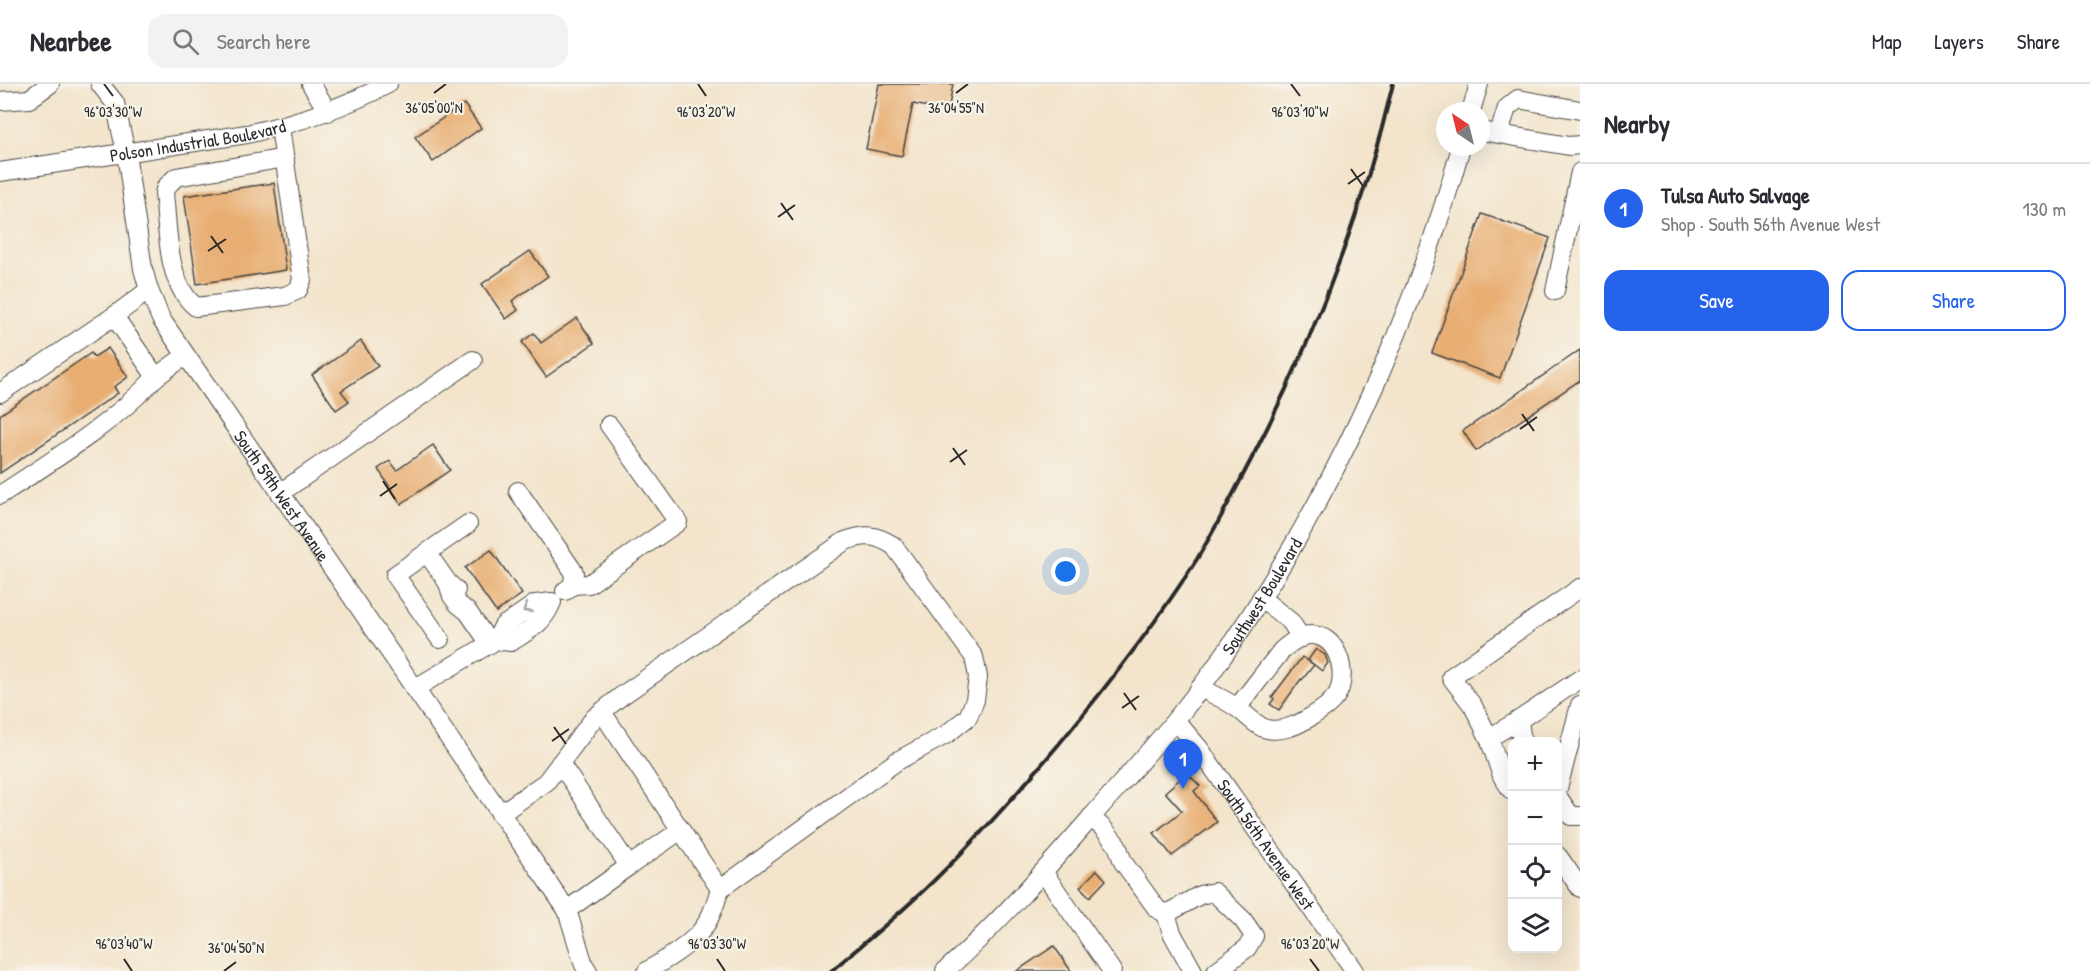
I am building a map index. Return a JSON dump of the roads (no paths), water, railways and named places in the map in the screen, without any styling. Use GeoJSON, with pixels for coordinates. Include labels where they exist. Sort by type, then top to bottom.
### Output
{"type":"FeatureCollection","features":[{"type":"Feature","properties":{"kind":"street"},"geometry":{"type":"LineString","coordinates":[[0,101],[29,99],[50,84]]}},
{"type":"Feature","properties":{"kind":"street","name":"South 59th West Avenue"},"geometry":{"type":"LineString","coordinates":[[100,84],[115,103],[126,153],[143,265],[149,290],[161,319],[567,910],[584,965],[588,971]]}},
{"type":"Feature","properties":{"kind":"street"},"geometry":{"type":"LineString","coordinates":[[311,84],[328,112]]}},
{"type":"Feature","properties":{"kind":"street","name":"Polson Industrial Boulevard"},"geometry":{"type":"LineString","coordinates":[[0,172],[280,127],[328,112],[388,84]]}},
{"type":"Feature","properties":{"kind":"street"},"geometry":{"type":"LineString","coordinates":[[1474,102],[1479,84]]}},
{"type":"Feature","properties":{"kind":"street"},"geometry":{"type":"LineString","coordinates":[[1580,110],[1518,99],[1507,108],[1490,132],[1569,146],[1580,145]]}},
{"type":"Feature","properties":{"kind":"street"},"geometry":{"type":"LineString","coordinates":[[280,127],[285,158],[302,280],[298,290],[285,296],[196,307],[186,299],[171,260],[164,193],[171,181],[176,177],[285,158]]}},
{"type":"Feature","properties":{"kind":"street","name":"Southwest Boulevard"},"geometry":{"type":"LineString","coordinates":[[945,971],[1044,873],[1176,721],[1261,598],[1322,492],[1384,365],[1422,269],[1458,156]]}},
{"type":"Feature","properties":{"kind":"street"},"geometry":{"type":"LineString","coordinates":[[1556,291],[1580,172]]}},
{"type":"Feature","properties":{"kind":"street"},"geometry":{"type":"LineString","coordinates":[[143,265],[171,260]]}},
{"type":"Feature","properties":{"kind":"street"},"geometry":{"type":"LineString","coordinates":[[0,393],[149,290]]}},
{"type":"Feature","properties":{"kind":"street"},"geometry":{"type":"LineString","coordinates":[[114,316],[156,377]]}},
{"type":"Feature","properties":{"kind":"street"},"geometry":{"type":"LineString","coordinates":[[0,495],[94,433],[138,396],[156,377],[185,356]]}},
{"type":"Feature","properties":{"kind":"street"},"geometry":{"type":"LineString","coordinates":[[280,493],[473,360]]}},
{"type":"Feature","properties":{"kind":"street"},"geometry":{"type":"LineString","coordinates":[[414,689],[493,642],[511,642],[546,616],[552,602],[573,585],[589,584],[678,522],[609,425]]}},
{"type":"Feature","properties":{"kind":"street"},"geometry":{"type":"LineString","coordinates":[[518,491],[574,572],[573,585]]}},
{"type":"Feature","properties":{"kind":"street"},"geometry":{"type":"LineString","coordinates":[[440,639],[395,575],[468,524]]}},
{"type":"Feature","properties":{"kind":"street"},"geometry":{"type":"LineString","coordinates":[[500,814],[546,782],[594,718],[620,697],[845,541],[858,536],[880,537],[894,546],[974,657],[978,677],[975,700],[968,717],[947,734],[897,761],[720,889],[711,914],[700,932],[647,971]]}},
{"type":"Feature","properties":{"kind":"street"},"geometry":{"type":"LineString","coordinates":[[427,553],[448,583],[459,592],[466,602],[468,612],[493,642]]}},
{"type":"Feature","properties":{"kind":"street"},"geometry":{"type":"LineString","coordinates":[[1508,785],[1502,776],[1489,738],[1473,706],[1451,677],[1580,588]]}},
{"type":"Feature","properties":{"kind":"street"},"geometry":{"type":"LineString","coordinates":[[1261,598],[1291,622],[1301,638]]}},
{"type":"Feature","properties":{"kind":"street"},"geometry":{"type":"LineString","coordinates":[[1200,688],[1237,708],[1265,729],[1281,730],[1305,721],[1333,700],[1340,688],[1341,674],[1337,653],[1325,639],[1310,634],[1290,642],[1237,708]]}},
{"type":"Feature","properties":{"kind":"street"},"geometry":{"type":"LineString","coordinates":[[1489,738],[1577,688]]}},
{"type":"Feature","properties":{"kind":"street"},"geometry":{"type":"LineString","coordinates":[[1562,770],[1580,705]]}},
{"type":"Feature","properties":{"kind":"street"},"geometry":{"type":"LineString","coordinates":[[602,712],[720,889]]}},
{"type":"Feature","properties":{"kind":"street"},"geometry":{"type":"LineString","coordinates":[[1519,720],[1521,737]]}},
{"type":"Feature","properties":{"kind":"street","name":"South 56th Avenue West"},"geometry":{"type":"LineString","coordinates":[[1176,721],[1200,748],[1354,971]]}},
{"type":"Feature","properties":{"kind":"street"},"geometry":{"type":"LineString","coordinates":[[560,763],[629,866]]}},
{"type":"Feature","properties":{"kind":"street"},"geometry":{"type":"LineString","coordinates":[[1562,804],[1571,816],[1580,816]]}},
{"type":"Feature","properties":{"kind":"street"},"geometry":{"type":"LineString","coordinates":[[1091,817],[1117,845],[1123,862],[1157,909],[1166,914],[1172,933],[1193,971]]}},
{"type":"Feature","properties":{"kind":"street"},"geometry":{"type":"LineString","coordinates":[[567,910],[681,830]]}},
{"type":"Feature","properties":{"kind":"street"},"geometry":{"type":"LineString","coordinates":[[1562,863],[1580,888]]}},
{"type":"Feature","properties":{"kind":"street"},"geometry":{"type":"LineString","coordinates":[[1044,873],[1112,971]]}},
{"type":"Feature","properties":{"kind":"street"},"geometry":{"type":"LineString","coordinates":[[1166,914],[1200,894],[1214,892],[1243,920],[1254,936],[1246,948],[1216,971]]}},
{"type":"Feature","properties":{"kind":"railway"},"geometry":{"type":"LineString","coordinates":[[831,971],[929,885],[1005,806],[1113,677],[1148,631],[1197,559],[1235,492],[1278,406],[1318,317],[1352,225],[1393,84]]}},
{"type":"Feature","properties":{"kind":"place","name":"Tulsa Auto Salvage"},"geometry":{"type":"Point","coordinates":[1183,789]}}]}
